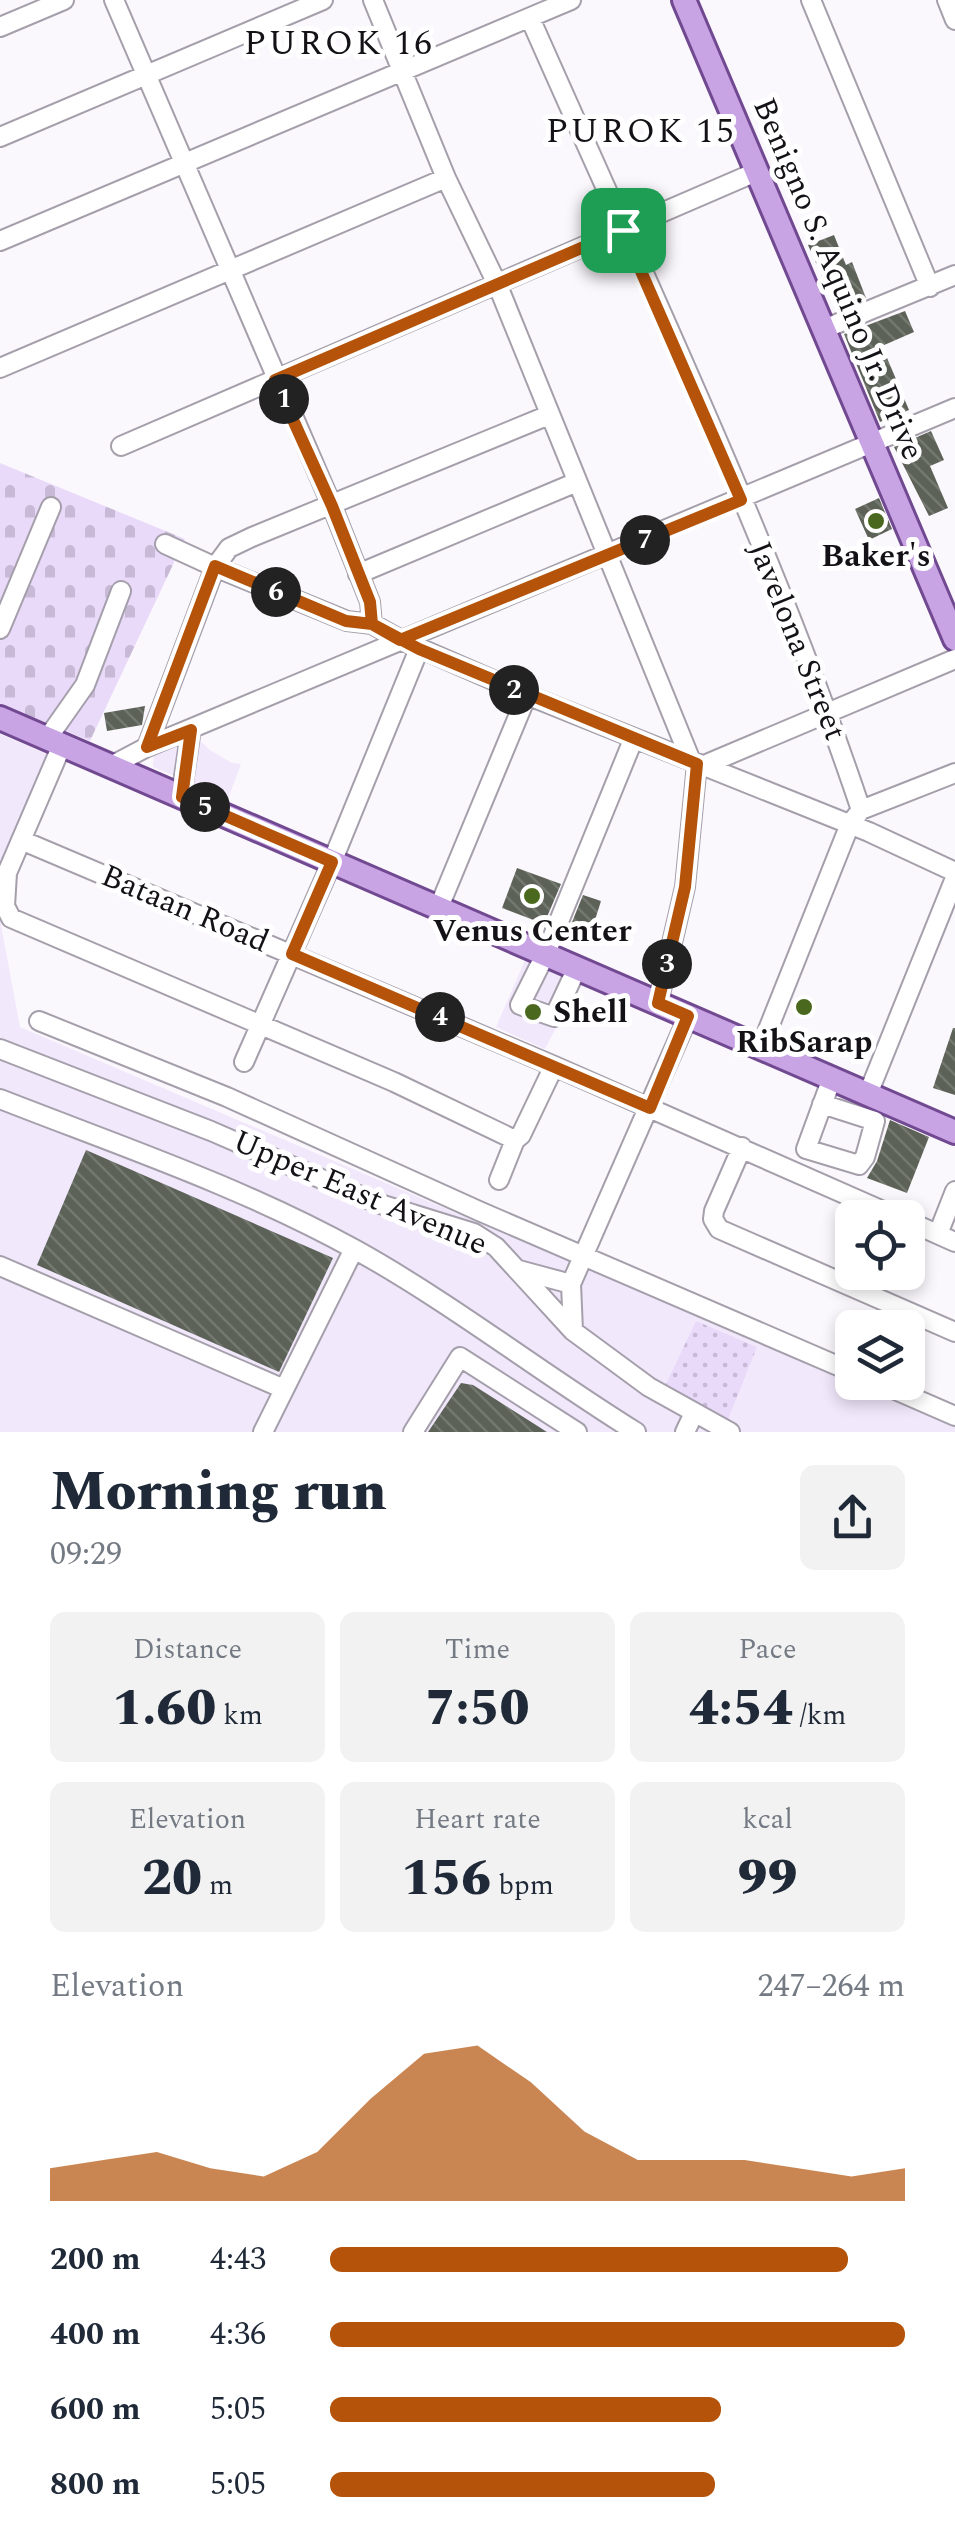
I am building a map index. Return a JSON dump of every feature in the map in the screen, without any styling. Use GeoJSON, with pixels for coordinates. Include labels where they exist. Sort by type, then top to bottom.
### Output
{"type":"FeatureCollection","features":[{"type":"Feature","properties":{"kind":"main road","name":"Benigno S. Aquino Jr. Drive"},"geometry":{"type":"LineString","coordinates":[[684,0],[955,638]]}},
{"type":"Feature","properties":{"kind":"main road"},"geometry":{"type":"LineString","coordinates":[[0,718],[955,1132]]}},
{"type":"Feature","properties":{"kind":"street"},"geometry":{"type":"LineString","coordinates":[[0,27],[64,0]]}},
{"type":"Feature","properties":{"kind":"street"},"geometry":{"type":"LineString","coordinates":[[114,0],[332,506],[373,613],[372,624]]}},
{"type":"Feature","properties":{"kind":"street"},"geometry":{"type":"LineString","coordinates":[[0,137],[323,0]]}},
{"type":"Feature","properties":{"kind":"street"},"geometry":{"type":"LineString","coordinates":[[373,0],[446,178],[498,286],[697,764],[685,887],[658,1003]]}},
{"type":"Feature","properties":{"kind":"street"},"geometry":{"type":"LineString","coordinates":[[0,241],[571,0]]}},
{"type":"Feature","properties":{"kind":"street"},"geometry":{"type":"LineString","coordinates":[[811,0],[930,286]]}},
{"type":"Feature","properties":{"kind":"street"},"geometry":{"type":"LineString","coordinates":[[946,0],[955,20]]}},
{"type":"Feature","properties":{"kind":"street","name":"Javelona Street"},"geometry":{"type":"LineString","coordinates":[[530,18],[741,500],[829,714],[856,817]]}},
{"type":"Feature","properties":{"kind":"street"},"geometry":{"type":"LineString","coordinates":[[121,446],[756,172]]}},
{"type":"Feature","properties":{"kind":"street"},"geometry":{"type":"LineString","coordinates":[[0,368],[446,178]]}},
{"type":"Feature","properties":{"kind":"street"},"geometry":{"type":"LineString","coordinates":[[824,329],[955,276]]}},
{"type":"Feature","properties":{"kind":"street"},"geometry":{"type":"LineString","coordinates":[[111,766],[147,747],[955,408]]}},
{"type":"Feature","properties":{"kind":"street"},"geometry":{"type":"LineString","coordinates":[[147,747],[215,566],[229,548],[550,415]]}},
{"type":"Feature","properties":{"kind":"street"},"geometry":{"type":"LineString","coordinates":[[358,574],[577,482]]}},
{"type":"Feature","properties":{"kind":"street"},"geometry":{"type":"LineString","coordinates":[[0,629],[51,507]]}},
{"type":"Feature","properties":{"kind":"street"},"geometry":{"type":"LineString","coordinates":[[166,544],[346,621],[372,624],[419,649],[633,740],[856,817],[955,875],[868,1094]]}},
{"type":"Feature","properties":{"kind":"street"},"geometry":{"type":"LineString","coordinates":[[122,591],[85,684],[55,742],[6,872],[5,906],[12,918],[394,1082],[515,1140]]}},
{"type":"Feature","properties":{"kind":"street"},"geometry":{"type":"LineString","coordinates":[[244,1062],[419,649]]}},
{"type":"Feature","properties":{"kind":"street"},"geometry":{"type":"LineString","coordinates":[[697,764],[829,714],[955,659]]}},
{"type":"Feature","properties":{"kind":"street"},"geometry":{"type":"LineString","coordinates":[[439,908],[527,695]]}},
{"type":"Feature","properties":{"kind":"street"},"geometry":{"type":"LineString","coordinates":[[182,797],[191,730]]}},
{"type":"Feature","properties":{"kind":"street"},"geometry":{"type":"LineString","coordinates":[[577,968],[554,1016],[520,1005],[546,954],[633,740]]}},
{"type":"Feature","properties":{"kind":"street"},"geometry":{"type":"LineString","coordinates":[[761,1048],[856,817],[955,773]]}},
{"type":"Feature","properties":{"kind":"street","name":"Bataan Road"},"geometry":{"type":"LineString","coordinates":[[21,840],[859,1200]]}},
{"type":"Feature","properties":{"kind":"street"},"geometry":{"type":"LineString","coordinates":[[573,1331],[572,1284],[688,1016]]}},
{"type":"Feature","properties":{"kind":"street"},"geometry":{"type":"LineString","coordinates":[[40,1021],[227,1097],[835,1365]]}},
{"type":"Feature","properties":{"kind":"street","name":"Upper East Avenue"},"geometry":{"type":"LineString","coordinates":[[0,1049],[211,1131],[376,1203],[474,1233],[496,1247],[573,1331],[649,1387],[730,1432]]}},
{"type":"Feature","properties":{"kind":"street"},"geometry":{"type":"LineString","coordinates":[[499,1180],[554,1066]]}},
{"type":"Feature","properties":{"kind":"street"},"geometry":{"type":"LineString","coordinates":[[822,1104],[832,1078]]}},
{"type":"Feature","properties":{"kind":"street","name":"Upper East Avenue"},"geometry":{"type":"LineString","coordinates":[[0,1099],[166,1162],[354,1249],[421,1287],[636,1432]]}},
{"type":"Feature","properties":{"kind":"street"},"geometry":{"type":"LineString","coordinates":[[742,1148],[714,1211],[719,1229],[955,1332]]}},
{"type":"Feature","properties":{"kind":"street"},"geometry":{"type":"LineString","coordinates":[[946,1238],[955,1191]]}},
{"type":"Feature","properties":{"kind":"street"},"geometry":{"type":"LineString","coordinates":[[264,1432],[354,1249]]}},
{"type":"Feature","properties":{"kind":"street"},"geometry":{"type":"LineString","coordinates":[[0,1266],[284,1390]]}},
{"type":"Feature","properties":{"kind":"street"},"geometry":{"type":"LineString","coordinates":[[518,1270],[572,1284]]}},
{"type":"Feature","properties":{"kind":"street"},"geometry":{"type":"LineString","coordinates":[[413,1432],[460,1357],[577,1432]]}},
{"type":"Feature","properties":{"kind":"street"},"geometry":{"type":"LineString","coordinates":[[918,1400],[955,1416]]}},
{"type":"Feature","properties":{"kind":"street"},"geometry":{"type":"LineString","coordinates":[[685,1432],[694,1413]]}},
{"type":"Feature","properties":{"kind":"shaded area"},"geometry":{"type":"Polygon","coordinates":[[[0,734],[54,757],[0,881],[0,734]]]}},
{"type":"Feature","properties":{"kind":"shaded area"},"geometry":{"type":"Polygon","coordinates":[[[195,736],[210,750],[241,764],[228,799],[153,767],[154,752],[195,736]]]}},
{"type":"Feature","properties":{"kind":"shaded area"},"geometry":{"type":"Polygon","coordinates":[[[0,919],[20,1027],[835,1375],[835,1400],[894,1400],[955,1426],[955,1432],[0,1432],[0,919]]]}},
{"type":"Feature","properties":{"kind":"shaded area","name":"Shell"},"geometry":{"type":"Polygon","coordinates":[[[525,960],[579,984],[545,1049],[496,1027],[525,960]]]}},
{"type":"Feature","properties":{"kind":"green space"},"geometry":{"type":"Polygon","coordinates":[[[0,463],[185,539],[90,741],[0,704],[0,463]]]}},
{"type":"Feature","properties":{"kind":"green space"},"geometry":{"type":"Polygon","coordinates":[[[696,1321],[757,1347],[727,1422],[665,1386],[696,1321]]]}},
{"type":"Feature","properties":{"kind":"building"},"geometry":{"type":"Polygon","coordinates":[[[834,235],[846,265],[852,262],[866,298],[837,310],[808,245],[834,235]]]}},
{"type":"Feature","properties":{"kind":"building"},"geometry":{"type":"Polygon","coordinates":[[[905,311],[914,332],[882,346],[909,410],[880,422],[844,334],[905,311]]]}},
{"type":"Feature","properties":{"kind":"building"},"geometry":{"type":"Polygon","coordinates":[[[931,431],[944,460],[930,466],[948,508],[929,516],[894,447],[931,431]]]}},
{"type":"Feature","properties":{"kind":"building"},"geometry":{"type":"Polygon","coordinates":[[[879,498],[892,529],[869,540],[855,509],[879,498]]]}},
{"type":"Feature","properties":{"kind":"building"},"geometry":{"type":"Polygon","coordinates":[[[145,706],[142,725],[107,731],[104,713],[145,706]]]}},
{"type":"Feature","properties":{"kind":"building","name":"Venus Center"},"geometry":{"type":"Polygon","coordinates":[[[517,868],[561,884],[544,924],[502,908],[517,868]]]}},
{"type":"Feature","properties":{"kind":"building"},"geometry":{"type":"Polygon","coordinates":[[[583,895],[601,901],[589,939],[568,932],[583,895]]]}},
{"type":"Feature","properties":{"kind":"building"},"geometry":{"type":"Polygon","coordinates":[[[955,1028],[955,1095],[933,1088],[955,1028]]]}},
{"type":"Feature","properties":{"kind":"building"},"geometry":{"type":"Polygon","coordinates":[[[890,1120],[929,1137],[907,1193],[867,1178],[877,1161],[890,1120]]]}},
{"type":"Feature","properties":{"kind":"building"},"geometry":{"type":"Polygon","coordinates":[[[86,1150],[333,1258],[279,1372],[37,1265],[86,1150]]]}},
{"type":"Feature","properties":{"kind":"building"},"geometry":{"type":"Polygon","coordinates":[[[461,1383],[473,1385],[547,1432],[428,1432],[461,1383]]]}},
{"type":"Feature","properties":{"kind":"place","name":"Baker's"},"geometry":{"type":"Point","coordinates":[876,521]}},
{"type":"Feature","properties":{"kind":"place","name":"Venus Center"},"geometry":{"type":"Point","coordinates":[532,896]}},
{"type":"Feature","properties":{"kind":"place","name":"RibSarap"},"geometry":{"type":"Point","coordinates":[804,1007]}},
{"type":"Feature","properties":{"kind":"place","name":"Shell"},"geometry":{"type":"Point","coordinates":[533,1012]}},
{"type":"Feature","properties":{"kind":"district","name":"PUROK 16"},"geometry":{"type":"Point","coordinates":[339,43]}},
{"type":"Feature","properties":{"kind":"district","name":"PUROK 15"},"geometry":{"type":"Point","coordinates":[641,131]}},
{"type":"Feature","properties":{"kind":"route"},"geometry":{"type":"LineString","coordinates":[[623,230],[275,380],[332,506],[370,602],[372,624],[400,640],[419,649],[697,764],[685,887],[658,1003],[688,1016],[650,1108],[292,954],[332,862],[182,797],[191,730],[147,747],[215,566],[346,621],[372,624],[400,640],[741,500],[623,230]]}}]}
